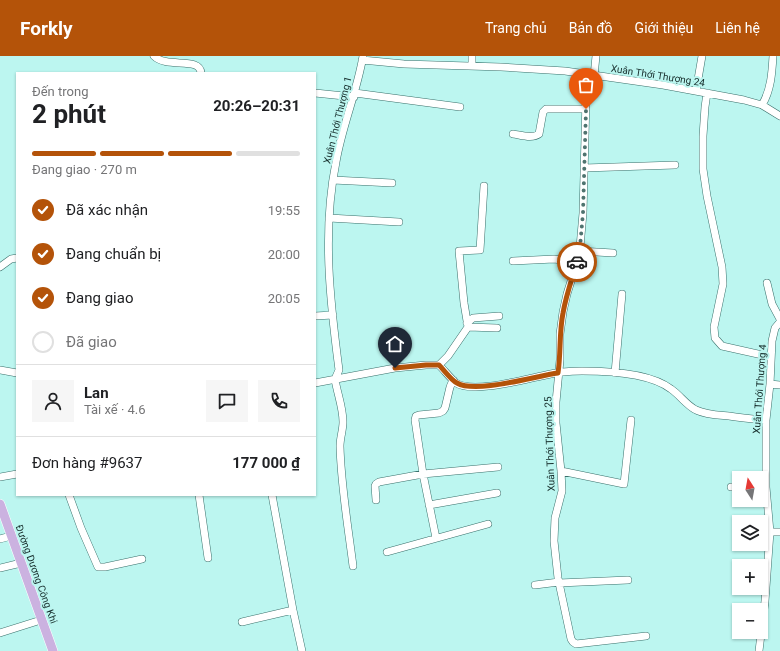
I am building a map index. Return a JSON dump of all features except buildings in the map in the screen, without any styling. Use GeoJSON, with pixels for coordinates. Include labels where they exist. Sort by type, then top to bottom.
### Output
{"type":"FeatureCollection","features":[{"type":"Feature","properties":{"kind":"main road","name":"Đường Dương Công Khi"},"geometry":{"type":"LineString","coordinates":[[0,504],[52,651]]}},
{"type":"Feature","properties":{"kind":"street"},"geometry":{"type":"LineString","coordinates":[[154,56],[163,61],[193,60],[199,64],[201,72]]}},
{"type":"Feature","properties":{"kind":"street"},"geometry":{"type":"LineString","coordinates":[[472,56],[472,66]]}},
{"type":"Feature","properties":{"kind":"street","name":"Xuân Thới Thượng 25"},"geometry":{"type":"LineString","coordinates":[[596,56],[586,99],[583,213],[580,251],[567,294],[560,334],[556,424],[561,471],[561,495],[555,518],[554,532],[559,582],[571,639],[574,643],[646,636]]}},
{"type":"Feature","properties":{"kind":"street"},"geometry":{"type":"LineString","coordinates":[[696,91],[702,56]]}},
{"type":"Feature","properties":{"kind":"street"},"geometry":{"type":"LineString","coordinates":[[762,105],[768,92],[773,56]]}},
{"type":"Feature","properties":{"kind":"street","name":"Xuân Thới Thượng 24"},"geometry":{"type":"LineString","coordinates":[[362,58],[404,64],[554,70],[592,75],[663,85],[744,100],[762,105],[780,116]]}},
{"type":"Feature","properties":{"kind":"street","name":"Xuân Thới Thượng 1"},"geometry":{"type":"LineString","coordinates":[[335,379],[339,370],[333,315],[328,243],[329,218],[336,161],[354,95],[362,58]]}},
{"type":"Feature","properties":{"kind":"street"},"geometry":{"type":"LineString","coordinates":[[316,93],[354,95],[460,107]]}},
{"type":"Feature","properties":{"kind":"street"},"geometry":{"type":"LineString","coordinates":[[706,93],[704,107],[703,169],[707,196],[722,267],[723,284],[714,328],[715,338],[722,346],[771,357]]}},
{"type":"Feature","properties":{"kind":"street"},"geometry":{"type":"LineString","coordinates":[[513,134],[533,137],[537,136],[539,134],[543,112],[546,109],[586,109]]}},
{"type":"Feature","properties":{"kind":"street"},"geometry":{"type":"LineString","coordinates":[[584,168],[675,165]]}},
{"type":"Feature","properties":{"kind":"street"},"geometry":{"type":"LineString","coordinates":[[333,180],[392,183]]}},
{"type":"Feature","properties":{"kind":"street"},"geometry":{"type":"LineString","coordinates":[[468,325],[464,303],[460,251],[480,250],[484,186]]}},
{"type":"Feature","properties":{"kind":"street"},"geometry":{"type":"LineString","coordinates":[[329,218],[399,222]]}},
{"type":"Feature","properties":{"kind":"street"},"geometry":{"type":"LineString","coordinates":[[580,251],[613,253]]}},
{"type":"Feature","properties":{"kind":"street"},"geometry":{"type":"LineString","coordinates":[[0,266],[11,259],[16,258]]}},
{"type":"Feature","properties":{"kind":"street"},"geometry":{"type":"LineString","coordinates":[[513,261],[554,259],[577,262]]}},
{"type":"Feature","properties":{"kind":"street"},"geometry":{"type":"LineString","coordinates":[[767,283],[772,304],[780,319]]}},
{"type":"Feature","properties":{"kind":"street"},"geometry":{"type":"LineString","coordinates":[[615,373],[622,294]]}},
{"type":"Feature","properties":{"kind":"street"},"geometry":{"type":"LineString","coordinates":[[316,316],[333,315]]}},
{"type":"Feature","properties":{"kind":"street"},"geometry":{"type":"LineString","coordinates":[[316,384],[395,368],[439,365],[448,356],[473,318],[499,316]]}},
{"type":"Feature","properties":{"kind":"street","name":"Xuân Thới Thượng 4"},"geometry":{"type":"LineString","coordinates":[[764,471],[766,420],[770,384],[772,340],[775,328],[780,322]]}},
{"type":"Feature","properties":{"kind":"street"},"geometry":{"type":"LineString","coordinates":[[468,325],[498,328]]}},
{"type":"Feature","properties":{"kind":"street"},"geometry":{"type":"LineString","coordinates":[[439,365],[456,383],[473,387],[506,383],[558,373],[582,371],[634,375],[650,379],[670,388],[688,405],[697,410],[712,415],[766,420]]}},
{"type":"Feature","properties":{"kind":"street"},"geometry":{"type":"LineString","coordinates":[[0,370],[16,373]]}},
{"type":"Feature","properties":{"kind":"street"},"geometry":{"type":"LineString","coordinates":[[335,379],[342,410],[343,422],[340,444],[353,566]]}},
{"type":"Feature","properties":{"kind":"street"},"geometry":{"type":"LineString","coordinates":[[436,538],[415,420],[416,416],[419,415],[439,413],[443,411],[453,380]]}},
{"type":"Feature","properties":{"kind":"street"},"geometry":{"type":"LineString","coordinates":[[770,384],[780,385]]}},
{"type":"Feature","properties":{"kind":"street"},"geometry":{"type":"LineString","coordinates":[[561,471],[624,484],[631,420]]}},
{"type":"Feature","properties":{"kind":"street"},"geometry":{"type":"LineString","coordinates":[[376,500],[374,489],[376,484],[379,482],[424,474],[498,467]]}},
{"type":"Feature","properties":{"kind":"street"},"geometry":{"type":"LineString","coordinates":[[0,477],[16,474]]}},
{"type":"Feature","properties":{"kind":"street"},"geometry":{"type":"LineString","coordinates":[[430,505],[497,493]]}},
{"type":"Feature","properties":{"kind":"street"},"geometry":{"type":"LineString","coordinates":[[69,496],[98,567],[142,559]]}},
{"type":"Feature","properties":{"kind":"street"},"geometry":{"type":"LineString","coordinates":[[199,496],[208,558]]}},
{"type":"Feature","properties":{"kind":"street"},"geometry":{"type":"LineString","coordinates":[[272,496],[302,651]]}},
{"type":"Feature","properties":{"kind":"street","name":"Xuân Thới Thượng 4"},"geometry":{"type":"LineString","coordinates":[[759,651],[765,601],[770,532],[767,507]]}},
{"type":"Feature","properties":{"kind":"street"},"geometry":{"type":"LineString","coordinates":[[387,552],[488,524]]}},
{"type":"Feature","properties":{"kind":"street"},"geometry":{"type":"LineString","coordinates":[[770,532],[780,532]]}},
{"type":"Feature","properties":{"kind":"street"},"geometry":{"type":"LineString","coordinates":[[0,539],[11,536]]}},
{"type":"Feature","properties":{"kind":"street"},"geometry":{"type":"LineString","coordinates":[[0,568],[21,563]]}},
{"type":"Feature","properties":{"kind":"street"},"geometry":{"type":"LineString","coordinates":[[535,585],[559,582],[628,580]]}},
{"type":"Feature","properties":{"kind":"street"},"geometry":{"type":"LineString","coordinates":[[242,622],[293,610]]}},
{"type":"Feature","properties":{"kind":"street"},"geometry":{"type":"LineString","coordinates":[[0,633],[41,620]]}},
{"type":"Feature","properties":{"kind":"way so far"},"geometry":{"type":"LineString","coordinates":[[577,262],[583,213],[586,109]]}},
{"type":"Feature","properties":{"kind":"route"},"geometry":{"type":"LineString","coordinates":[[395,368],[439,365],[456,383],[473,387],[488,386],[558,373],[563,312],[577,262]]}}]}
